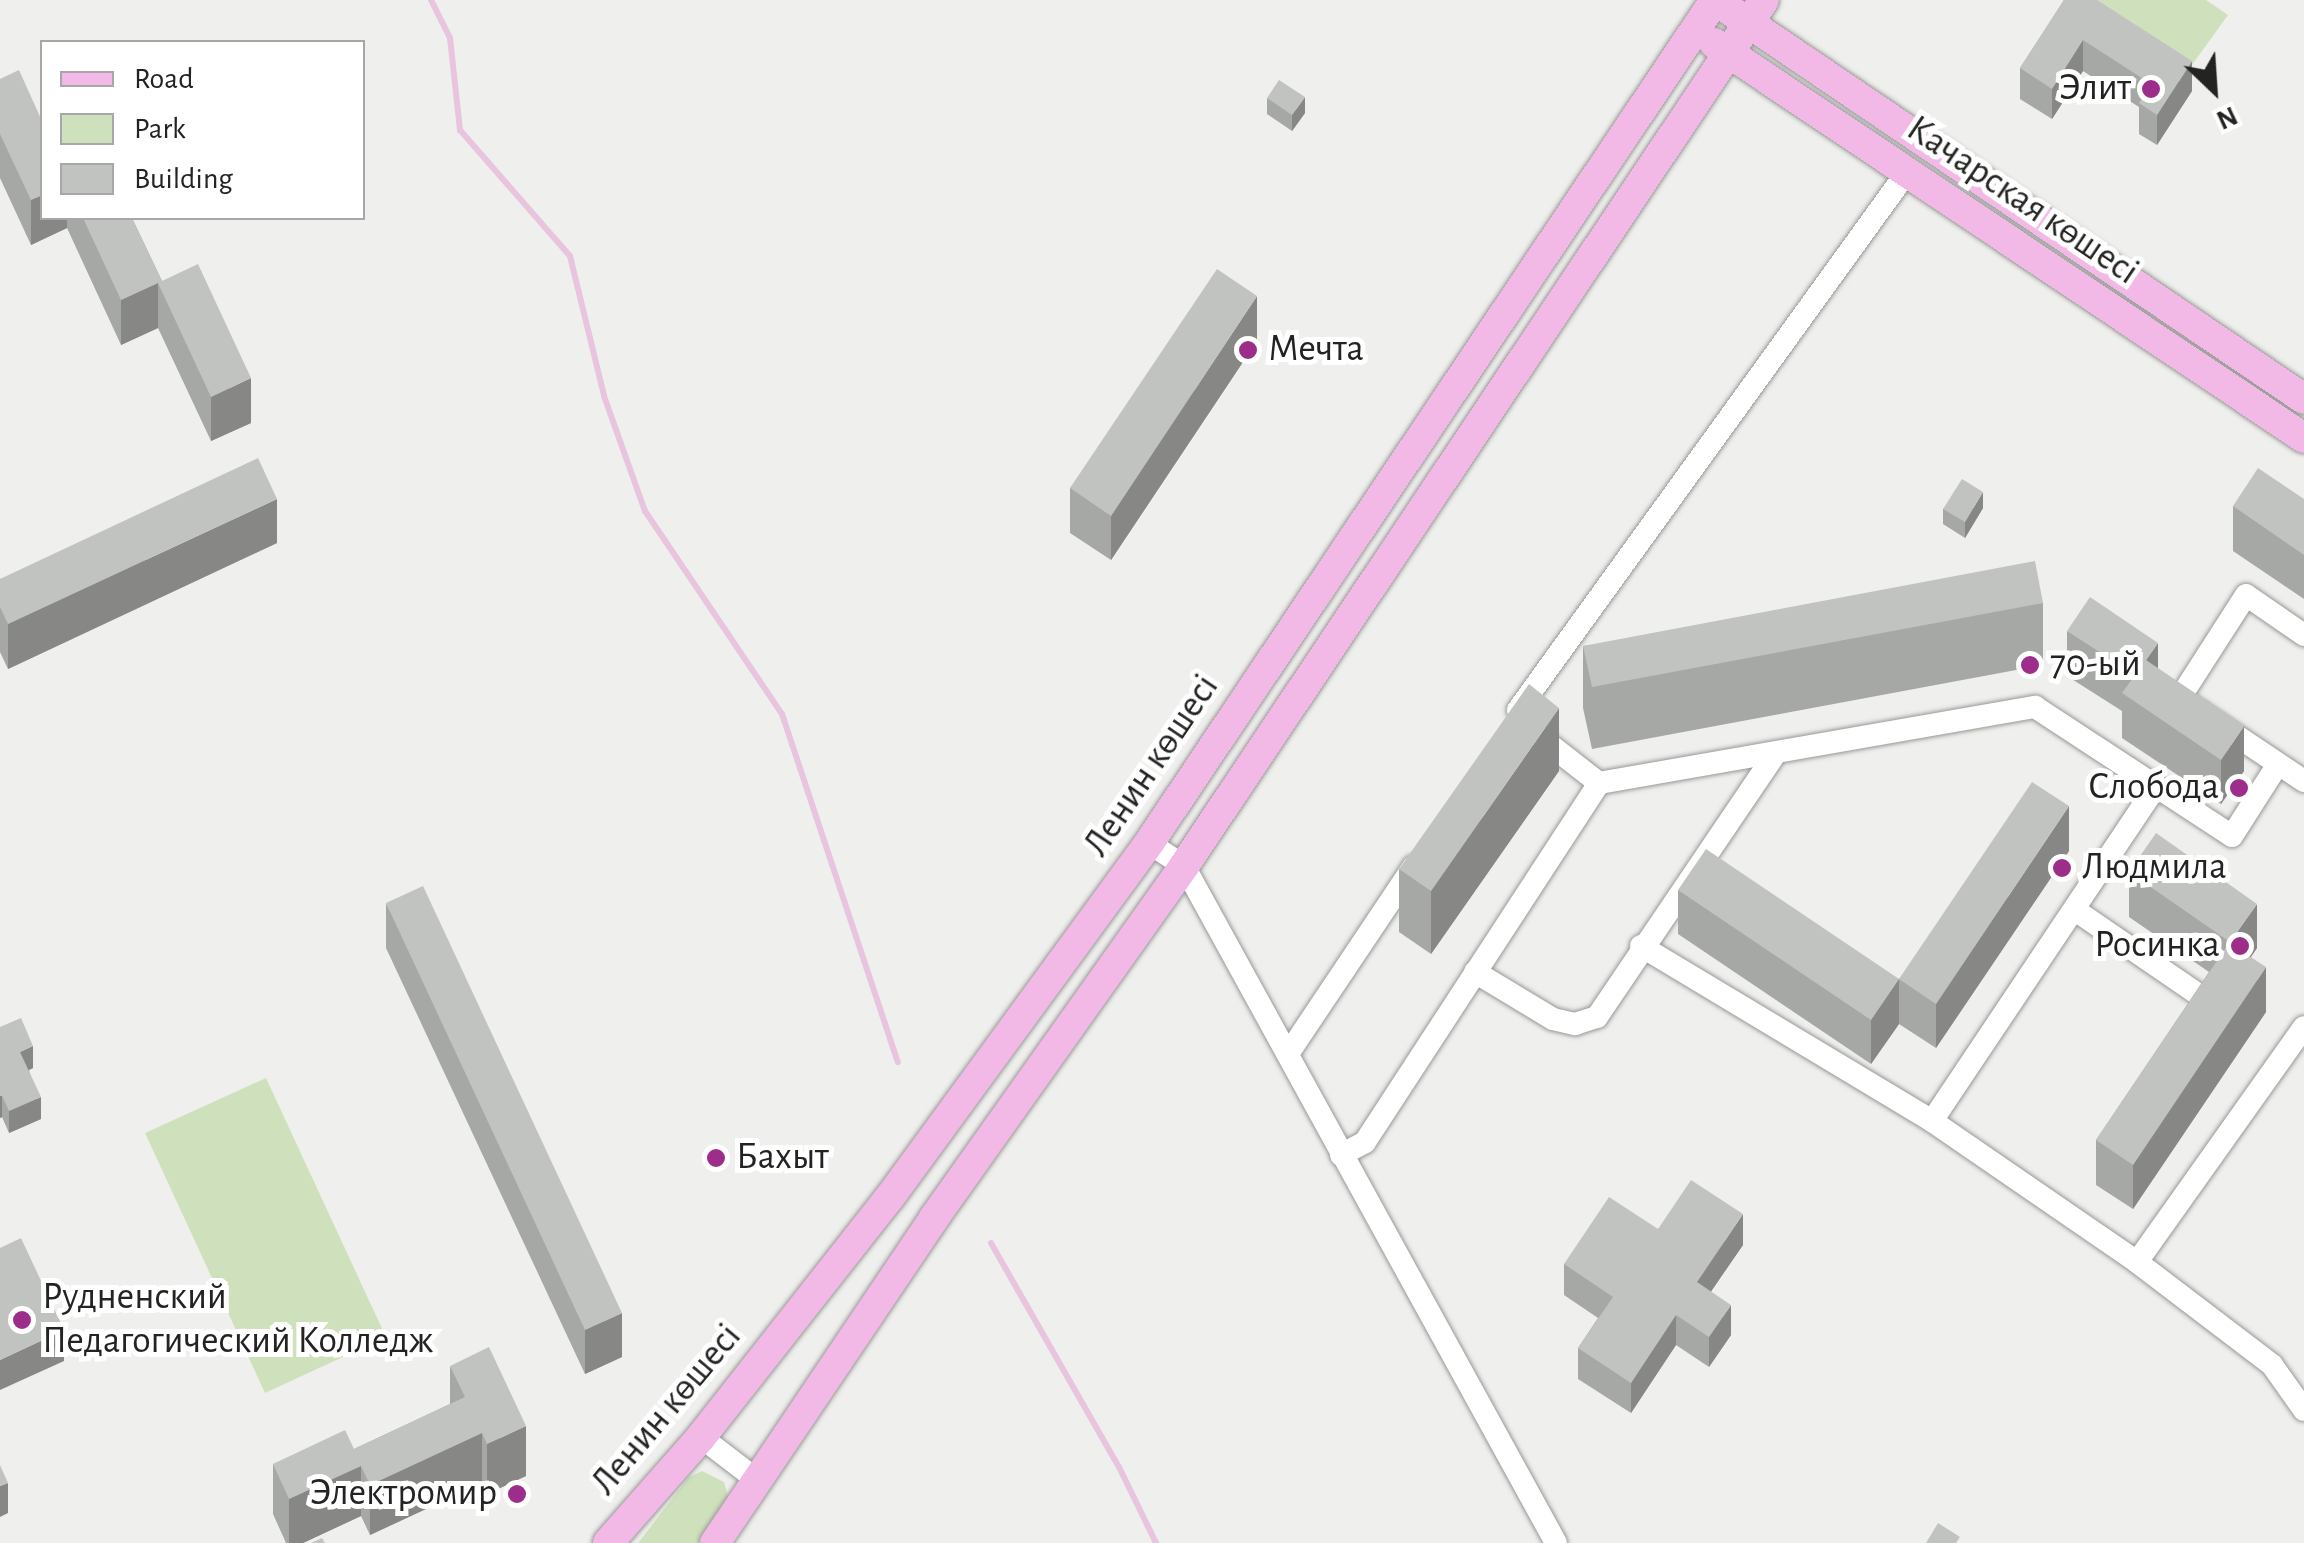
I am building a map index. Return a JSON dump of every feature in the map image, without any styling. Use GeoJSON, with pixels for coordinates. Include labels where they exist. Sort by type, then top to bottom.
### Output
{"type":"FeatureCollection","features":[{"type":"Feature","properties":{"kind":"main road","name":"Качарская көшесі"},"geometry":{"type":"LineString","coordinates":[[1715,0],[1756,12],[2304,398]]}},
{"type":"Feature","properties":{"kind":"main road","name":"Ленин көшесі"},"geometry":{"type":"LineString","coordinates":[[608,1543],[701,1438],[890,1198],[1149,843],[1715,0]]}},
{"type":"Feature","properties":{"kind":"main road"},"geometry":{"type":"LineString","coordinates":[[715,1543],[934,1218],[1184,866],[1756,12]]}},
{"type":"Feature","properties":{"kind":"main road","name":"Качарская көшесі"},"geometry":{"type":"LineString","coordinates":[[1694,30],[2304,438]]}},
{"type":"Feature","properties":{"kind":"street"},"geometry":{"type":"LineString","coordinates":[[1907,172],[1508,724],[1599,783],[2036,707],[2232,836],[2278,764]]}},
{"type":"Feature","properties":{"kind":"street"},"geometry":{"type":"LineString","coordinates":[[2304,635],[2246,596],[2180,698],[2304,781]]}},
{"type":"Feature","properties":{"kind":"street"},"geometry":{"type":"LineString","coordinates":[[1475,972],[1553,1018],[1575,1024],[1598,1017],[1642,946],[1776,753]]}},
{"type":"Feature","properties":{"kind":"street"},"geometry":{"type":"LineString","coordinates":[[1341,1154],[1365,1142],[1599,783]]}},
{"type":"Feature","properties":{"kind":"street"},"geometry":{"type":"LineString","coordinates":[[1932,1121],[2156,787]]}},
{"type":"Feature","properties":{"kind":"street"},"geometry":{"type":"LineString","coordinates":[[1149,843],[1184,866],[1556,1543]]}},
{"type":"Feature","properties":{"kind":"street"},"geometry":{"type":"LineString","coordinates":[[1288,1054],[1428,845]]}},
{"type":"Feature","properties":{"kind":"street"},"geometry":{"type":"LineString","coordinates":[[2075,910],[2199,995]]}},
{"type":"Feature","properties":{"kind":"street"},"geometry":{"type":"LineString","coordinates":[[1642,946],[1932,1121],[2137,1262],[2272,1365],[2304,1410]]}},
{"type":"Feature","properties":{"kind":"street"},"geometry":{"type":"LineString","coordinates":[[2137,1262],[2304,1026]]}},
{"type":"Feature","properties":{"kind":"street"},"geometry":{"type":"LineString","coordinates":[[701,1438],[757,1480]]}},
{"type":"Feature","properties":{"kind":"green space"},"geometry":{"type":"Polygon","coordinates":[[[2090,0],[2206,0],[2228,15],[2189,69],[2090,0]]]}},
{"type":"Feature","properties":{"kind":"green space"},"geometry":{"type":"Polygon","coordinates":[[[266,1078],[386,1337],[265,1393],[145,1133],[266,1078]]]}},
{"type":"Feature","properties":{"kind":"green space"},"geometry":{"type":"Polygon","coordinates":[[[702,1471],[724,1482],[728,1497],[698,1543],[638,1543],[689,1477],[702,1471]]]}},
{"type":"Feature","properties":{"kind":"building"},"geometry":{"type":"Polygon","coordinates":[[[2064,0],[2097,0],[2192,61],[2157,115],[2139,103],[2151,84],[2083,40],[2052,89],[2020,68],[2064,0]]]}},
{"type":"Feature","properties":{"kind":"building"},"geometry":{"type":"Polygon","coordinates":[[[19,70],[40,117],[40,196],[31,200],[0,134],[0,79],[19,70]]]}},
{"type":"Feature","properties":{"kind":"building"},"geometry":{"type":"Polygon","coordinates":[[[1279,80],[1305,97],[1292,115],[1267,98],[1279,80]]]}},
{"type":"Feature","properties":{"kind":"building"},"geometry":{"type":"Polygon","coordinates":[[[84,220],[133,220],[162,281],[198,264],[251,378],[211,397],[158,283],[121,300],[84,220]]]}},
{"type":"Feature","properties":{"kind":"building"},"geometry":{"type":"Polygon","coordinates":[[[1217,269],[1257,296],[1111,516],[1070,488],[1217,269]]]}},
{"type":"Feature","properties":{"kind":"building"},"geometry":{"type":"Polygon","coordinates":[[[258,458],[277,499],[8,624],[0,607],[0,579],[258,458]]]}},
{"type":"Feature","properties":{"kind":"building"},"geometry":{"type":"Polygon","coordinates":[[[2258,468],[2304,499],[2304,555],[2233,506],[2258,468]]]}},
{"type":"Feature","properties":{"kind":"building"},"geometry":{"type":"Polygon","coordinates":[[[1962,479],[1983,492],[1965,522],[1943,509],[1962,479]]]}},
{"type":"Feature","properties":{"kind":"building"},"geometry":{"type":"Polygon","coordinates":[[[2035,561],[2043,603],[1592,687],[1583,646],[2035,561]]]}},
{"type":"Feature","properties":{"kind":"building"},"geometry":{"type":"Polygon","coordinates":[[[2090,597],[2158,643],[2146,660],[2244,726],[2221,760],[2122,693],[2135,675],[2067,631],[2090,597]]]}},
{"type":"Feature","properties":{"kind":"building"},"geometry":{"type":"Polygon","coordinates":[[[1529,684],[1559,708],[1431,891],[1399,869],[1529,684]]]}},
{"type":"Feature","properties":{"kind":"building"},"geometry":{"type":"Polygon","coordinates":[[[2032,782],[2069,806],[1936,1004],[1899,979],[2032,782]]]}},
{"type":"Feature","properties":{"kind":"building"},"geometry":{"type":"Polygon","coordinates":[[[2156,833],[2257,904],[2230,942],[2129,872],[2156,833]]]}},
{"type":"Feature","properties":{"kind":"building"},"geometry":{"type":"Polygon","coordinates":[[[1706,849],[1899,979],[1871,1020],[1678,890],[1706,849]]]}},
{"type":"Feature","properties":{"kind":"building"},"geometry":{"type":"Polygon","coordinates":[[[423,886],[622,1313],[585,1330],[386,903],[423,886]]]}},
{"type":"Feature","properties":{"kind":"building"},"geometry":{"type":"Polygon","coordinates":[[[2229,943],[2266,967],[2133,1165],[2096,1140],[2229,943]]]}},
{"type":"Feature","properties":{"kind":"building"},"geometry":{"type":"Polygon","coordinates":[[[21,1018],[33,1046],[20,1052],[41,1097],[9,1111],[0,1096],[0,1027],[21,1018]]]}},
{"type":"Feature","properties":{"kind":"building"},"geometry":{"type":"Polygon","coordinates":[[[1691,1180],[1743,1214],[1697,1282],[1731,1305],[1709,1337],[1676,1315],[1631,1383],[1578,1348],[1613,1297],[1564,1264],[1609,1197],[1658,1229],[1691,1180]]]}},
{"type":"Feature","properties":{"kind":"building","name":"Рудненский Педагогический Колледж"},"geometry":{"type":"Polygon","coordinates":[[[21,1238],[64,1330],[0,1360],[0,1248],[21,1238]]]}},
{"type":"Feature","properties":{"kind":"building"},"geometry":{"type":"Polygon","coordinates":[[[489,1347],[526,1426],[487,1444],[482,1433],[370,1485],[361,1466],[289,1499],[273,1464],[345,1430],[354,1449],[465,1397],[450,1366],[489,1347]]]}},
{"type":"Feature","properties":{"kind":"building"},"geometry":{"type":"Polygon","coordinates":[[[0,1465],[8,1483],[0,1486],[0,1465]]]}},
{"type":"Feature","properties":{"kind":"building"},"geometry":{"type":"Polygon","coordinates":[[[1938,1523],[1960,1537],[1956,1543],[1926,1543],[1938,1523]]]}},
{"type":"Feature","properties":{"kind":"waterway"},"geometry":{"type":"LineString","coordinates":[[431,0],[450,38],[460,130],[570,256],[604,396],[645,511],[782,714],[898,1062]]}},
{"type":"Feature","properties":{"kind":"waterway"},"geometry":{"type":"LineString","coordinates":[[991,1243],[1119,1467],[1156,1543]]}},
{"type":"Feature","properties":{"kind":"place","name":"Элит"},"geometry":{"type":"Point","coordinates":[2151,89]}},
{"type":"Feature","properties":{"kind":"place","name":"Мечта"},"geometry":{"type":"Point","coordinates":[1248,350]}},
{"type":"Feature","properties":{"kind":"place","name":"70-ый"},"geometry":{"type":"Point","coordinates":[2030,665]}},
{"type":"Feature","properties":{"kind":"place","name":"Слобода"},"geometry":{"type":"Point","coordinates":[2239,788]}},
{"type":"Feature","properties":{"kind":"place","name":"Людмила"},"geometry":{"type":"Point","coordinates":[2062,868]}},
{"type":"Feature","properties":{"kind":"place","name":"Росинка"},"geometry":{"type":"Point","coordinates":[2240,946]}},
{"type":"Feature","properties":{"kind":"place","name":"Бахыт"},"geometry":{"type":"Point","coordinates":[716,1158]}},
{"type":"Feature","properties":{"kind":"place","name":"Рудненский Педагогический Колледж"},"geometry":{"type":"Point","coordinates":[22,1320]}},
{"type":"Feature","properties":{"kind":"place","name":"Электромир"},"geometry":{"type":"Point","coordinates":[517,1494]}}]}
